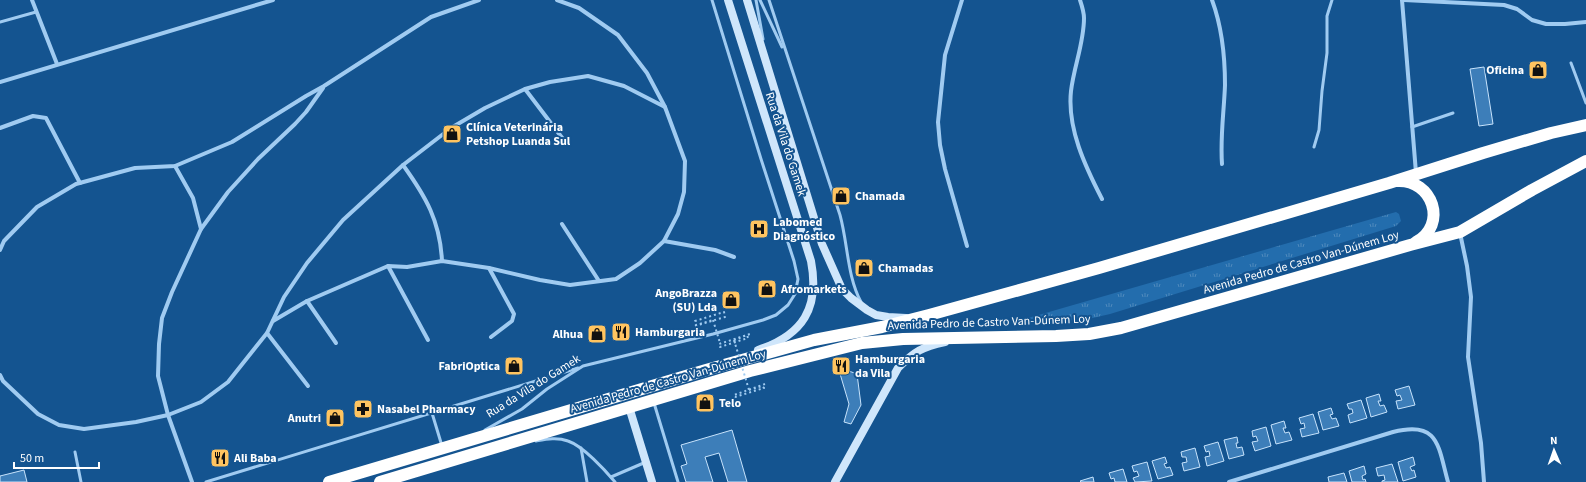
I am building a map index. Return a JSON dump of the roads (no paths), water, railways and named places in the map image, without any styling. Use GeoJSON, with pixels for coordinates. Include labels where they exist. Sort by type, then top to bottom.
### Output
{"type":"FeatureCollection","features":[{"type":"Feature","properties":{"kind":"highway","name":"Avenida Pedro de Castro Van-Dúnem Loy"},"geometry":{"type":"LineString","coordinates":[[328,482],[742,359],[814,340],[882,327],[1100,268],[1389,183],[1551,133],[1586,125]]}},
{"type":"Feature","properties":{"kind":"highway","name":"Avenida Pedro de Castro Van-Dúnem Loy"},"geometry":{"type":"LineString","coordinates":[[380,482],[750,371],[862,343],[903,339],[1056,336],[1089,334],[1121,328],[1460,232],[1532,190],[1586,161]]}},
{"type":"Feature","properties":{"kind":"highway"},"geometry":{"type":"LineString","coordinates":[[1389,183],[1400,181],[1416,184],[1424,190],[1432,204],[1434,214],[1430,229],[1419,240],[1410,245]]}},
{"type":"Feature","properties":{"kind":"main road","name":"Rua da Vila do Gamek"},"geometry":{"type":"LineString","coordinates":[[728,0],[811,261],[814,277],[811,307],[796,330],[785,338],[742,359]]}},
{"type":"Feature","properties":{"kind":"main road","name":"Rua da Vila do Gamek"},"geometry":{"type":"LineString","coordinates":[[747,0],[822,244],[842,289],[851,298],[876,315],[901,318],[929,315]]}},
{"type":"Feature","properties":{"kind":"main road"},"geometry":{"type":"LineString","coordinates":[[835,482],[898,368],[920,349],[931,345],[977,337]]}},
{"type":"Feature","properties":{"kind":"main road"},"geometry":{"type":"LineString","coordinates":[[629,407],[652,482]]}},
{"type":"Feature","properties":{"kind":"street"},"geometry":{"type":"LineString","coordinates":[[32,0],[57,64]]}},
{"type":"Feature","properties":{"kind":"street"},"geometry":{"type":"LineString","coordinates":[[0,82],[273,0]]}},
{"type":"Feature","properties":{"kind":"street"},"geometry":{"type":"LineString","coordinates":[[0,250],[2,240],[37,206],[80,183],[135,168],[175,166],[232,142],[324,86],[431,17],[479,0]]}},
{"type":"Feature","properties":{"kind":"street"},"geometry":{"type":"LineString","coordinates":[[272,321],[307,301],[388,266],[406,267],[442,261],[489,268],[540,280],[570,285],[616,279],[640,263],[664,241],[678,214],[684,192],[685,161],[665,108],[647,72],[618,35],[579,8],[557,0]]}},
{"type":"Feature","properties":{"kind":"street"},"geometry":{"type":"LineString","coordinates":[[962,0],[945,55],[938,122],[940,145],[945,169],[967,246]]}},
{"type":"Feature","properties":{"kind":"street"},"geometry":{"type":"LineString","coordinates":[[1080,0],[1084,16],[1083,36],[1071,92],[1071,114],[1076,136],[1087,170],[1102,198]]}},
{"type":"Feature","properties":{"kind":"street"},"geometry":{"type":"LineString","coordinates":[[1212,0],[1222,36],[1225,84],[1220,141],[1222,164]]}},
{"type":"Feature","properties":{"kind":"street"},"geometry":{"type":"LineString","coordinates":[[1416,174],[1403,0],[1504,5],[1517,9],[1532,20],[1546,24],[1586,22]]}},
{"type":"Feature","properties":{"kind":"street"},"geometry":{"type":"LineString","coordinates":[[0,375],[3,381],[38,414],[59,425],[84,429],[136,422],[168,415],[201,402],[228,382],[267,333],[284,297],[307,263],[342,220],[403,165],[451,128],[486,108],[525,89],[550,82],[588,76],[624,86],[665,108]]}},
{"type":"Feature","properties":{"kind":"street"},"geometry":{"type":"LineString","coordinates":[[192,482],[168,415],[158,376],[159,344],[162,318],[172,292],[201,229],[228,192],[258,159],[306,112],[324,86]]}},
{"type":"Feature","properties":{"kind":"street"},"geometry":{"type":"LineString","coordinates":[[525,89],[564,139]]}},
{"type":"Feature","properties":{"kind":"street"},"geometry":{"type":"LineString","coordinates":[[0,128],[33,116],[46,118],[80,183]]}},
{"type":"Feature","properties":{"kind":"street"},"geometry":{"type":"LineString","coordinates":[[403,165],[431,208],[441,248],[442,261]]}},
{"type":"Feature","properties":{"kind":"street"},"geometry":{"type":"LineString","coordinates":[[175,166],[193,198],[201,229]]}},
{"type":"Feature","properties":{"kind":"street"},"geometry":{"type":"LineString","coordinates":[[562,224],[599,281]]}},
{"type":"Feature","properties":{"kind":"street"},"geometry":{"type":"LineString","coordinates":[[1460,232],[1467,266],[1471,297],[1468,357],[1482,449],[1484,482]]}},
{"type":"Feature","properties":{"kind":"street"},"geometry":{"type":"LineString","coordinates":[[664,241],[715,250],[734,257]]}},
{"type":"Feature","properties":{"kind":"street"},"geometry":{"type":"LineString","coordinates":[[388,266],[428,340]]}},
{"type":"Feature","properties":{"kind":"street"},"geometry":{"type":"LineString","coordinates":[[489,268],[514,314],[512,321],[491,337]]}},
{"type":"Feature","properties":{"kind":"street"},"geometry":{"type":"LineString","coordinates":[[307,301],[336,343]]}},
{"type":"Feature","properties":{"kind":"street"},"geometry":{"type":"LineString","coordinates":[[267,333],[308,386]]}},
{"type":"Feature","properties":{"kind":"street"},"geometry":{"type":"LineString","coordinates":[[1229,482],[1393,432],[1418,428],[1429,433],[1437,443],[1448,482]]}},
{"type":"Feature","properties":{"kind":"lane","name":"Rua da Vila do Gamek"},"geometry":{"type":"LineString","coordinates":[[462,442],[522,409],[547,389],[583,366],[721,332],[763,320],[776,315],[788,305],[795,294],[798,279],[794,261],[712,0]]}},
{"type":"Feature","properties":{"kind":"lane"},"geometry":{"type":"LineString","coordinates":[[756,0],[767,64]]}},
{"type":"Feature","properties":{"kind":"lane"},"geometry":{"type":"LineString","coordinates":[[760,0],[787,59]]}},
{"type":"Feature","properties":{"kind":"lane"},"geometry":{"type":"LineString","coordinates":[[769,0],[787,59],[840,215],[856,291],[867,310]]}},
{"type":"Feature","properties":{"kind":"lane"},"geometry":{"type":"LineString","coordinates":[[1314,147],[1319,130],[1327,53],[1327,16],[1332,0]]}},
{"type":"Feature","properties":{"kind":"lane"},"geometry":{"type":"LineString","coordinates":[[0,22],[36,12]]}},
{"type":"Feature","properties":{"kind":"lane"},"geometry":{"type":"LineString","coordinates":[[1571,63],[1586,103]]}},
{"type":"Feature","properties":{"kind":"lane"},"geometry":{"type":"LineString","coordinates":[[1412,127],[1453,113]]}},
{"type":"Feature","properties":{"kind":"lane"},"geometry":{"type":"LineString","coordinates":[[206,482],[583,366]]}},
{"type":"Feature","properties":{"kind":"lane"},"geometry":{"type":"LineString","coordinates":[[653,400],[678,482]]}},
{"type":"Feature","properties":{"kind":"lane"},"geometry":{"type":"LineString","coordinates":[[432,413],[442,448]]}},
{"type":"Feature","properties":{"kind":"lane"},"geometry":{"type":"LineString","coordinates":[[491,448],[554,438],[568,440],[581,448],[615,482]]}},
{"type":"Feature","properties":{"kind":"lane"},"geometry":{"type":"LineString","coordinates":[[581,448],[586,482]]}},
{"type":"Feature","properties":{"kind":"lane"},"geometry":{"type":"LineString","coordinates":[[75,452],[81,482]]}},
{"type":"Feature","properties":{"kind":"lane"},"geometry":{"type":"LineString","coordinates":[[611,477],[646,462]]}},
{"type":"Feature","properties":{"kind":"place","name":"Oficina"},"geometry":{"type":"Point","coordinates":[1538,70]}},
{"type":"Feature","properties":{"kind":"place","name":"Clínica Veterinária Petshop Luanda Sul"},"geometry":{"type":"Point","coordinates":[452,134]}},
{"type":"Feature","properties":{"kind":"place","name":"Chamada"},"geometry":{"type":"Point","coordinates":[841,196]}},
{"type":"Feature","properties":{"kind":"place","name":"Labomed Diagnóstico"},"geometry":{"type":"Point","coordinates":[759,229]}},
{"type":"Feature","properties":{"kind":"place","name":"Chamadas"},"geometry":{"type":"Point","coordinates":[864,268]}},
{"type":"Feature","properties":{"kind":"place","name":"Afromarkets"},"geometry":{"type":"Point","coordinates":[767,289]}},
{"type":"Feature","properties":{"kind":"place","name":"AngoBrazza (SU) Lda"},"geometry":{"type":"Point","coordinates":[731,300]}},
{"type":"Feature","properties":{"kind":"place","name":"Hamburgaria"},"geometry":{"type":"Point","coordinates":[621,332]}},
{"type":"Feature","properties":{"kind":"place","name":"Alhua"},"geometry":{"type":"Point","coordinates":[597,334]}},
{"type":"Feature","properties":{"kind":"place","name":"FabriOptica"},"geometry":{"type":"Point","coordinates":[514,366]}},
{"type":"Feature","properties":{"kind":"place","name":"Hamburgaria da Vila"},"geometry":{"type":"Point","coordinates":[841,366]}},
{"type":"Feature","properties":{"kind":"place","name":"Telo"},"geometry":{"type":"Point","coordinates":[705,403]}},
{"type":"Feature","properties":{"kind":"place","name":"Nasabel Pharmacy"},"geometry":{"type":"Point","coordinates":[363,409]}},
{"type":"Feature","properties":{"kind":"place","name":"Anutri"},"geometry":{"type":"Point","coordinates":[335,418]}},
{"type":"Feature","properties":{"kind":"place","name":"Ali Baba"},"geometry":{"type":"Point","coordinates":[220,458]}}]}
